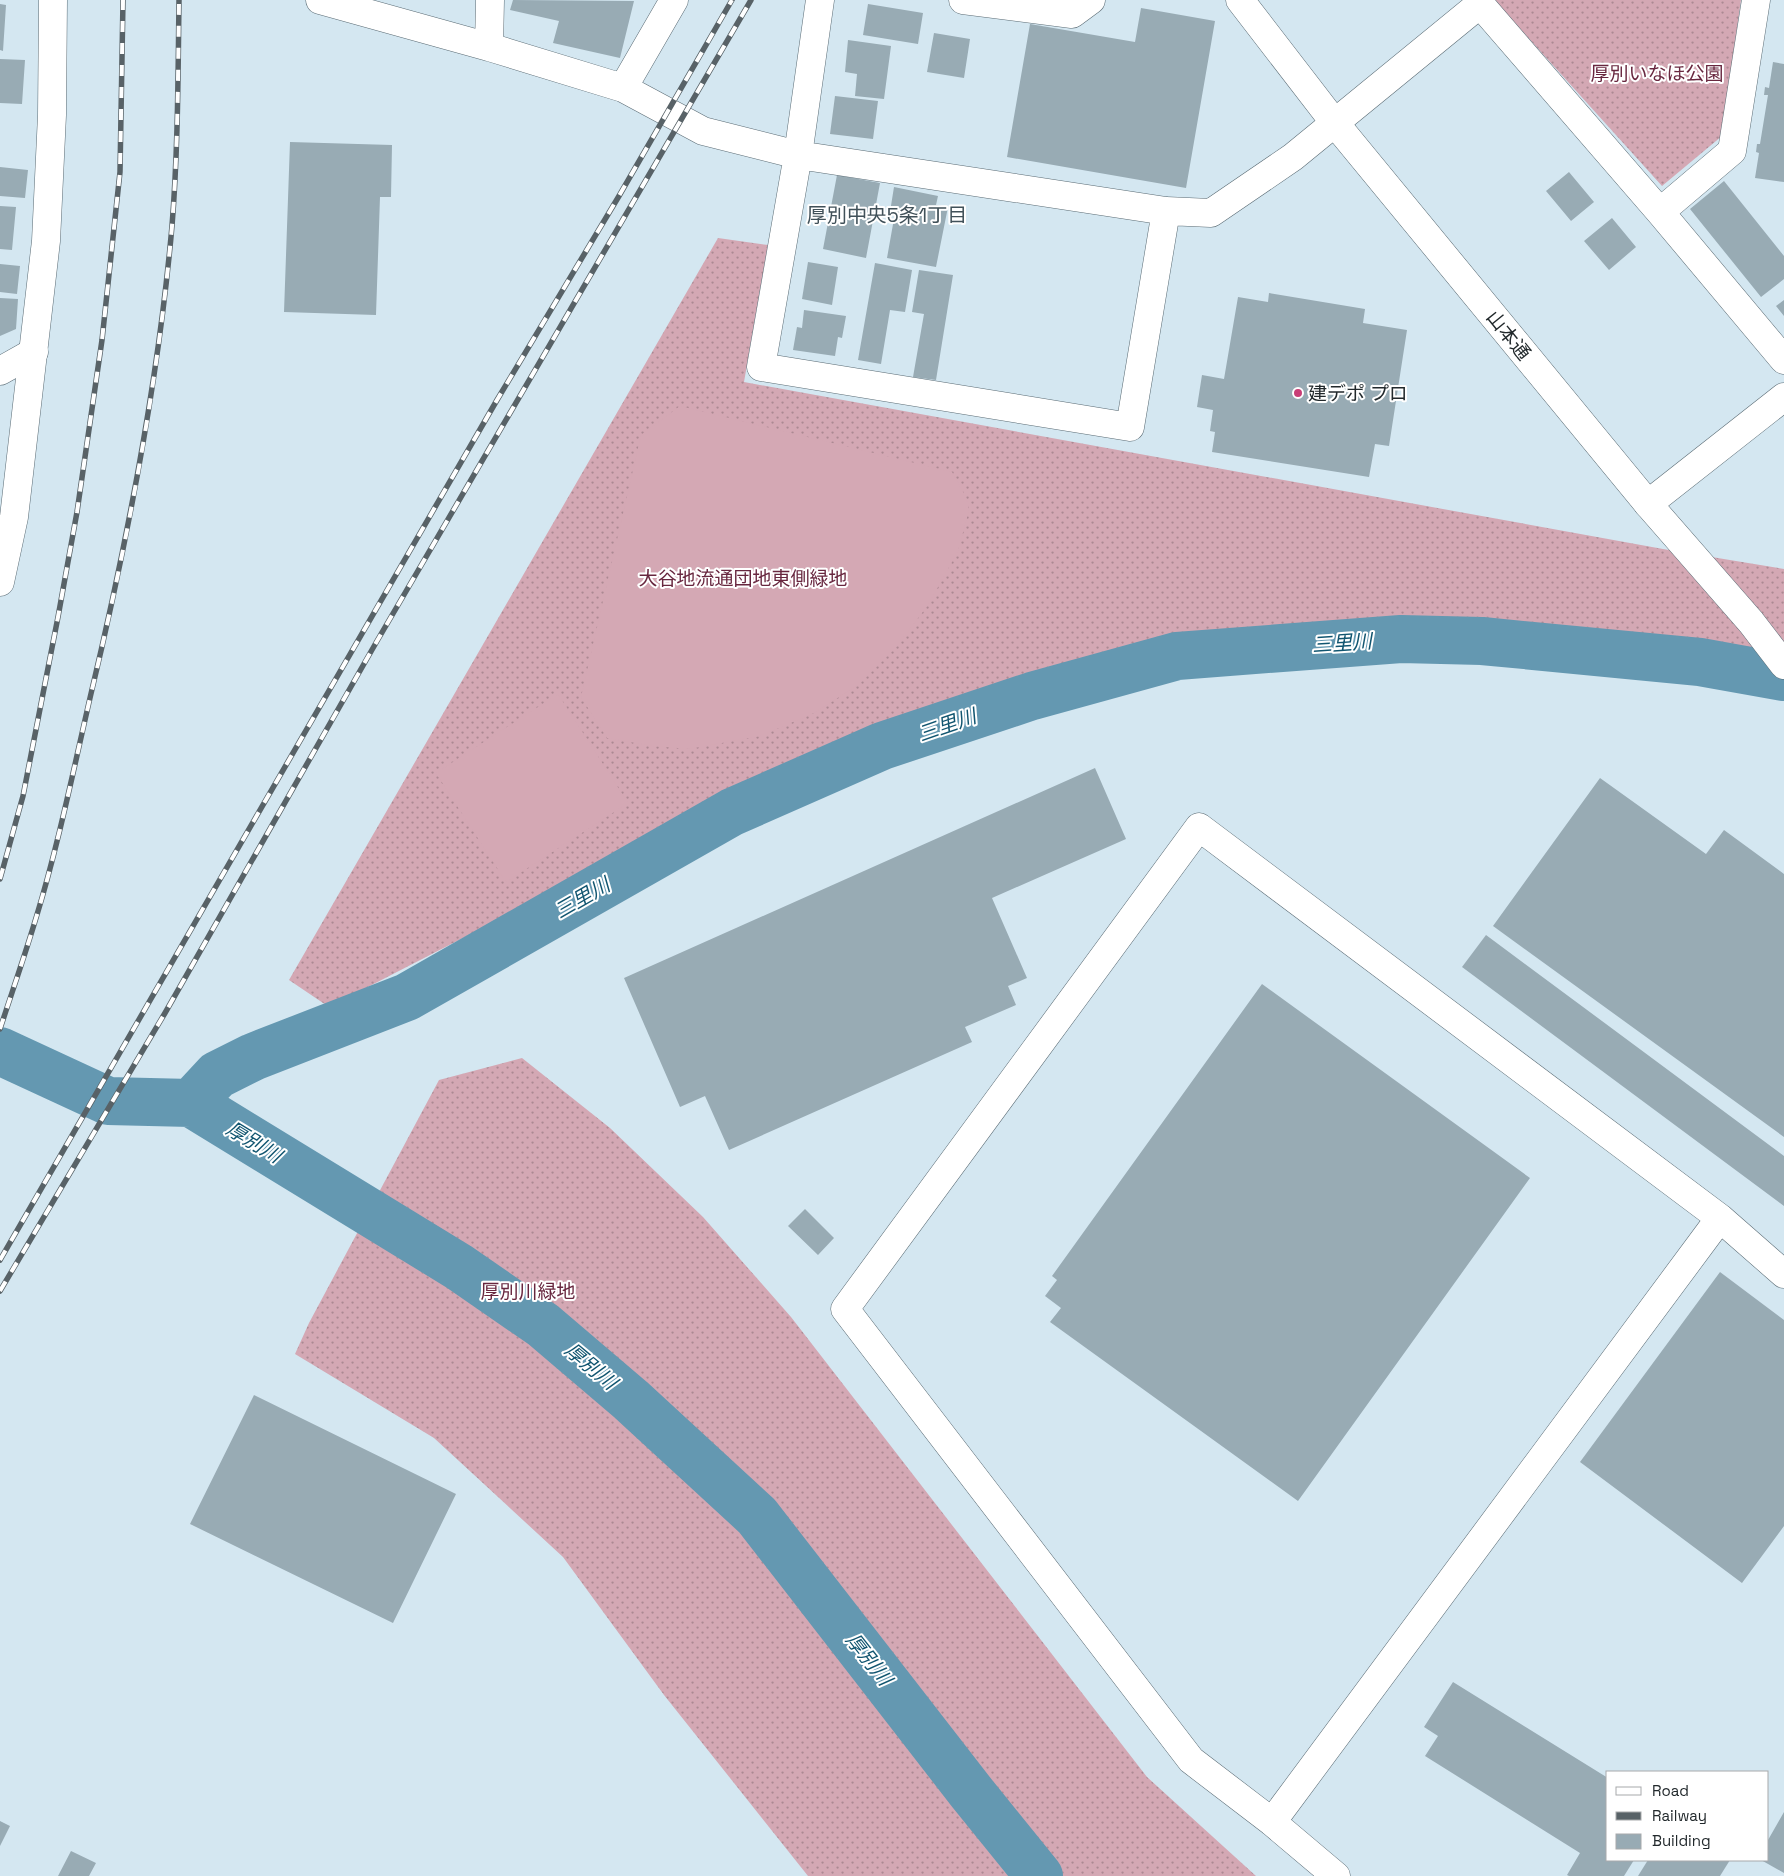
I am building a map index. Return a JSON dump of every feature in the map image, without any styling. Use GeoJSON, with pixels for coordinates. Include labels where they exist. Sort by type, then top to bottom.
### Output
{"type":"FeatureCollection","features":[{"type":"Feature","properties":{"kind":"street"},"geometry":{"type":"LineString","coordinates":[[0,582],[14,517],[46,241],[52,115],[53,0]]}},
{"type":"Feature","properties":{"kind":"street"},"geometry":{"type":"LineString","coordinates":[[320,0],[489,46],[623,88],[703,131],[798,156],[1166,211],[1211,213],[1293,157],[1480,2],[1784,360]]}},
{"type":"Feature","properties":{"kind":"street"},"geometry":{"type":"LineString","coordinates":[[489,46],[490,0]]}},
{"type":"Feature","properties":{"kind":"street"},"geometry":{"type":"LineString","coordinates":[[623,88],[674,0]]}},
{"type":"Feature","properties":{"kind":"street"},"geometry":{"type":"LineString","coordinates":[[820,0],[798,156],[762,367],[1130,427],[1166,211]]}},
{"type":"Feature","properties":{"kind":"street"},"geometry":{"type":"LineString","coordinates":[[963,0],[1072,14],[1091,0]]}},
{"type":"Feature","properties":{"kind":"street","name":"山本通"},"geometry":{"type":"LineString","coordinates":[[1240,0],[1334,122],[1648,504],[1751,622],[1784,665]]}},
{"type":"Feature","properties":{"kind":"street"},"geometry":{"type":"LineString","coordinates":[[1660,212],[1732,152],[1756,0]]}},
{"type":"Feature","properties":{"kind":"street"},"geometry":{"type":"LineString","coordinates":[[0,371],[34,352]]}},
{"type":"Feature","properties":{"kind":"street"},"geometry":{"type":"LineString","coordinates":[[1648,504],[1784,397]]}},
{"type":"Feature","properties":{"kind":"street"},"geometry":{"type":"LineString","coordinates":[[1336,1876],[1272,1822],[1191,1760],[845,1309],[1200,827],[1720,1218],[1784,1274]]}},
{"type":"Feature","properties":{"kind":"street"},"geometry":{"type":"LineString","coordinates":[[1272,1822],[1720,1218]]}},
{"type":"Feature","properties":{"kind":"green space","name":"厚別いなほ公園"},"geometry":{"type":"Polygon","coordinates":[[[1494,0],[1741,0],[1722,136],[1662,186],[1494,0]]]}},
{"type":"Feature","properties":{"kind":"green space","name":"大谷地流通団地東側緑地"},"geometry":{"type":"Polygon","coordinates":[[[718,238],[768,245],[744,382],[1663,549],[1784,569],[1784,666],[1375,623],[1182,637],[1002,682],[830,749],[329,1007],[289,980],[718,238]]]}},
{"type":"Feature","properties":{"kind":"green space"},"geometry":{"type":"Polygon","coordinates":[[[680,406],[952,472],[966,497],[969,510],[958,551],[928,605],[897,646],[858,685],[814,713],[760,736],[689,749],[653,746],[607,738],[581,697],[641,435],[680,406]]]}},
{"type":"Feature","properties":{"kind":"green space"},"geometry":{"type":"Polygon","coordinates":[[[558,694],[628,803],[506,882],[436,773],[558,694]]]}},
{"type":"Feature","properties":{"kind":"green space","name":"厚別川緑地"},"geometry":{"type":"Polygon","coordinates":[[[522,1058],[610,1128],[703,1217],[791,1317],[1147,1777],[1256,1876],[808,1876],[664,1695],[563,1557],[434,1438],[295,1354],[309,1323],[439,1080],[522,1058]]]}},
{"type":"Feature","properties":{"kind":"building"},"geometry":{"type":"Polygon","coordinates":[[[513,0],[634,1],[620,58],[553,43],[559,21],[510,10],[513,0]]]}},
{"type":"Feature","properties":{"kind":"building"},"geometry":{"type":"Polygon","coordinates":[[[0,4],[6,5],[3,51],[0,50],[0,4]]]}},
{"type":"Feature","properties":{"kind":"building"},"geometry":{"type":"Polygon","coordinates":[[[868,4],[923,13],[918,44],[863,35],[868,4]]]}},
{"type":"Feature","properties":{"kind":"building"},"geometry":{"type":"Polygon","coordinates":[[[1141,8],[1215,21],[1186,188],[1007,157],[1030,24],[1135,42],[1141,8]]]}},
{"type":"Feature","properties":{"kind":"building"},"geometry":{"type":"Polygon","coordinates":[[[934,33],[970,39],[964,78],[927,72],[934,33]]]}},
{"type":"Feature","properties":{"kind":"building"},"geometry":{"type":"Polygon","coordinates":[[[848,40],[891,46],[884,99],[855,96],[857,74],[845,72],[848,40]]]}},
{"type":"Feature","properties":{"kind":"building"},"geometry":{"type":"Polygon","coordinates":[[[0,59],[25,60],[22,104],[0,103],[0,59]]]}},
{"type":"Feature","properties":{"kind":"building"},"geometry":{"type":"Polygon","coordinates":[[[1773,62],[1784,64],[1784,182],[1755,178],[1759,153],[1756,152],[1757,144],[1760,144],[1768,95],[1764,95],[1765,87],[1769,88],[1773,62]]]}},
{"type":"Feature","properties":{"kind":"building"},"geometry":{"type":"Polygon","coordinates":[[[835,96],[878,101],[873,139],[830,134],[835,96]]]}},
{"type":"Feature","properties":{"kind":"building"},"geometry":{"type":"Polygon","coordinates":[[[290,142],[392,145],[391,197],[380,197],[376,315],[284,312],[290,142]]]}},
{"type":"Feature","properties":{"kind":"building"},"geometry":{"type":"Polygon","coordinates":[[[0,167],[28,170],[25,198],[0,196],[0,167]]]}},
{"type":"Feature","properties":{"kind":"building"},"geometry":{"type":"Polygon","coordinates":[[[1569,172],[1594,202],[1571,221],[1546,191],[1569,172]]]}},
{"type":"Feature","properties":{"kind":"building"},"geometry":{"type":"Polygon","coordinates":[[[837,175],[880,183],[866,258],[823,249],[837,175]]]}},
{"type":"Feature","properties":{"kind":"building"},"geometry":{"type":"Polygon","coordinates":[[[1724,181],[1784,256],[1784,279],[1761,297],[1690,209],[1724,181]]]}},
{"type":"Feature","properties":{"kind":"building"},"geometry":{"type":"Polygon","coordinates":[[[894,187],[938,196],[936,205],[948,207],[936,267],[887,258],[895,213],[890,212],[894,187]]]}},
{"type":"Feature","properties":{"kind":"building"},"geometry":{"type":"Polygon","coordinates":[[[0,206],[16,207],[12,250],[0,249],[0,206]]]}},
{"type":"Feature","properties":{"kind":"building"},"geometry":{"type":"Polygon","coordinates":[[[1612,218],[1636,247],[1609,270],[1584,241],[1612,218]]]}},
{"type":"Feature","properties":{"kind":"building"},"geometry":{"type":"Polygon","coordinates":[[[808,262],[838,267],[832,305],[802,299],[808,262]]]}},
{"type":"Feature","properties":{"kind":"building"},"geometry":{"type":"Polygon","coordinates":[[[875,263],[912,270],[905,312],[890,310],[881,364],[858,360],[875,263]]]}},
{"type":"Feature","properties":{"kind":"building"},"geometry":{"type":"Polygon","coordinates":[[[0,264],[20,266],[17,294],[0,292],[0,264]]]}},
{"type":"Feature","properties":{"kind":"building"},"geometry":{"type":"Polygon","coordinates":[[[919,270],[953,275],[936,380],[913,377],[924,314],[912,312],[919,270]]]}},
{"type":"Feature","properties":{"kind":"building","name":"建デポ プロ"},"geometry":{"type":"Polygon","coordinates":[[[1269,293],[1365,309],[1363,323],[1407,330],[1389,446],[1375,444],[1369,477],[1212,452],[1215,432],[1210,431],[1213,410],[1197,407],[1202,375],[1224,379],[1238,297],[1268,302],[1269,293]]]}},
{"type":"Feature","properties":{"kind":"building"},"geometry":{"type":"Polygon","coordinates":[[[0,298],[18,299],[16,329],[0,336],[0,298]]]}},
{"type":"Feature","properties":{"kind":"building"},"geometry":{"type":"Polygon","coordinates":[[[1784,300],[1784,316],[1776,306],[1784,300]]]}},
{"type":"Feature","properties":{"kind":"building"},"geometry":{"type":"Polygon","coordinates":[[[804,310],[846,316],[842,338],[838,337],[835,356],[793,350],[797,327],[802,328],[804,310]]]}},
{"type":"Feature","properties":{"kind":"building"},"geometry":{"type":"Polygon","coordinates":[[[1095,768],[1126,839],[992,898],[1027,978],[1008,986],[1016,1005],[965,1027],[972,1042],[729,1150],[705,1096],[680,1107],[624,978],[1095,768]]]}},
{"type":"Feature","properties":{"kind":"building"},"geometry":{"type":"Polygon","coordinates":[[[1600,778],[1706,854],[1724,830],[1784,874],[1784,1137],[1493,926],[1600,778]]]}},
{"type":"Feature","properties":{"kind":"building"},"geometry":{"type":"Polygon","coordinates":[[[1486,935],[1784,1156],[1784,1206],[1462,967],[1486,935]]]}},
{"type":"Feature","properties":{"kind":"building"},"geometry":{"type":"Polygon","coordinates":[[[1262,984],[1530,1178],[1298,1501],[1050,1322],[1061,1308],[1045,1296],[1057,1280],[1052,1276],[1262,984]]]}},
{"type":"Feature","properties":{"kind":"building"},"geometry":{"type":"Polygon","coordinates":[[[805,1209],[834,1238],[818,1255],[788,1226],[805,1209]]]}},
{"type":"Feature","properties":{"kind":"building"},"geometry":{"type":"Polygon","coordinates":[[[1720,1272],[1784,1320],[1784,1526],[1742,1583],[1580,1462],[1720,1272]]]}},
{"type":"Feature","properties":{"kind":"building"},"geometry":{"type":"Polygon","coordinates":[[[254,1395],[456,1494],[393,1623],[190,1524],[254,1395]]]}},
{"type":"Feature","properties":{"kind":"building"},"geometry":{"type":"Polygon","coordinates":[[[1453,1682],[1606,1777],[1606,1861],[1633,1861],[1624,1876],[1567,1875],[1580,1853],[1425,1756],[1438,1736],[1424,1727],[1453,1682]]]}},
{"type":"Feature","properties":{"kind":"building"},"geometry":{"type":"Polygon","coordinates":[[[1784,1812],[1784,1873],[1763,1861],[1769,1861],[1769,1838],[1784,1812]]]}},
{"type":"Feature","properties":{"kind":"building"},"geometry":{"type":"Polygon","coordinates":[[[0,1821],[10,1826],[0,1846],[0,1821]]]}},
{"type":"Feature","properties":{"kind":"building"},"geometry":{"type":"Polygon","coordinates":[[[71,1851],[96,1863],[89,1876],[58,1876],[71,1851]]]}},
{"type":"Feature","properties":{"kind":"building"},"geometry":{"type":"Polygon","coordinates":[[[1647,1861],[1729,1861],[1720,1876],[1638,1876],[1647,1861]]]}},
{"type":"Feature","properties":{"kind":"waterway","name":"三里川"},"geometry":{"type":"LineString","coordinates":[[191,1103],[217,1075],[253,1057],[407,997],[732,812],[882,746],[1032,696],[1177,656],[1401,639],[1482,641],[1700,662],[1784,677]]}},
{"type":"Feature","properties":{"kind":"waterway","name":"厚別川"},"geometry":{"type":"LineString","coordinates":[[0,1051],[108,1101],[191,1103],[459,1267],[543,1325],[631,1400],[757,1516],[971,1792],[1039,1876]]}},
{"type":"Feature","properties":{"kind":"railway"},"geometry":{"type":"LineString","coordinates":[[0,879],[23,796],[58,617],[77,512],[102,340],[120,172],[123,0]]}},
{"type":"Feature","properties":{"kind":"railway"},"geometry":{"type":"LineString","coordinates":[[0,1029],[36,918],[58,836],[104,640],[140,464],[166,286],[172,226],[177,141],[179,0]]}},
{"type":"Feature","properties":{"kind":"railway"},"geometry":{"type":"LineString","coordinates":[[0,1260],[497,400],[619,196],[732,0]]}},
{"type":"Feature","properties":{"kind":"railway"},"geometry":{"type":"LineString","coordinates":[[0,1291],[165,1013],[377,641],[751,0]]}},
{"type":"Feature","properties":{"kind":"place","name":"建デポ プロ"},"geometry":{"type":"Point","coordinates":[1298,393]}},
{"type":"Feature","properties":{"kind":"district","name":"厚別中央5条1丁目"},"geometry":{"type":"Point","coordinates":[887,215]}}]}
